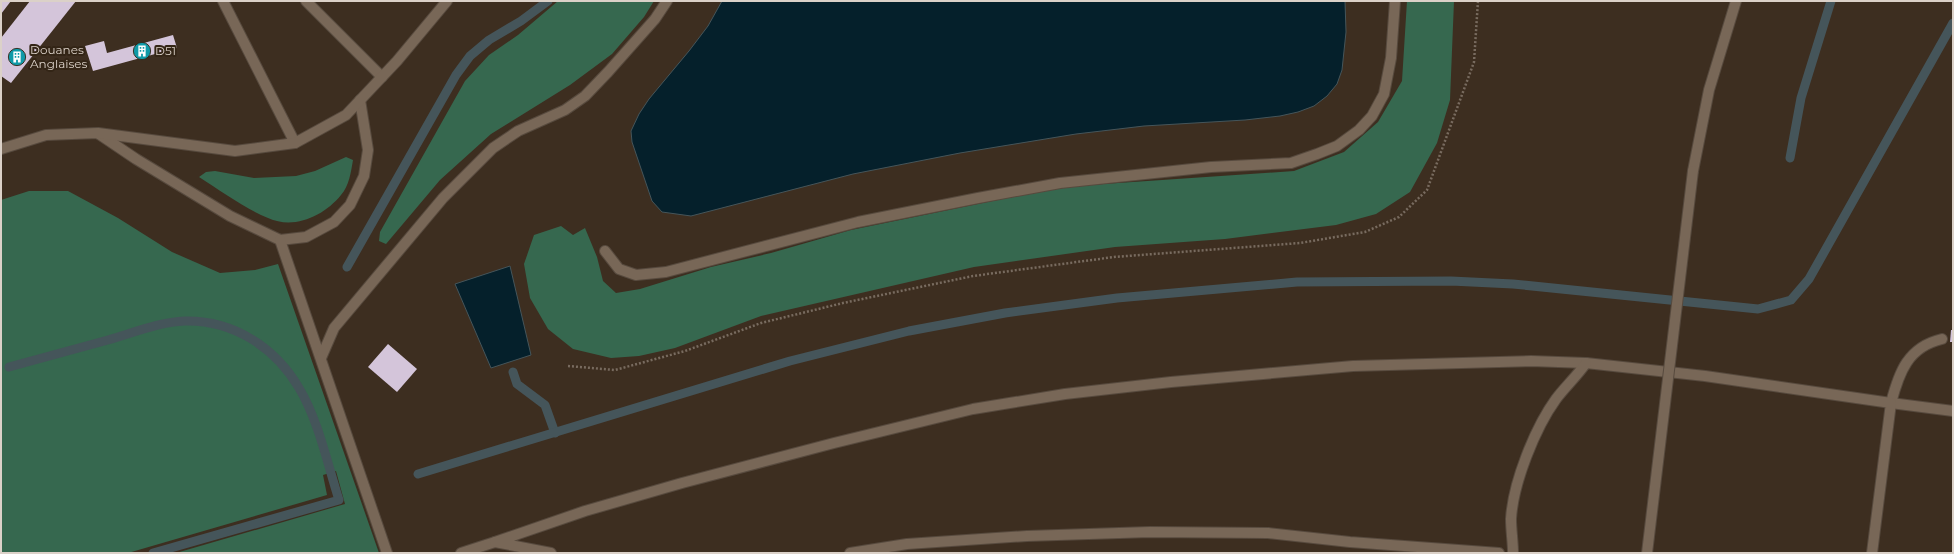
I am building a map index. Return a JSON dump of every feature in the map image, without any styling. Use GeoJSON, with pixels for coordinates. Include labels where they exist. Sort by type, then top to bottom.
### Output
{"type":"FeatureCollection","features":[{"type":"Feature","properties":{"kind":"lane"},"geometry":{"type":"LineString","coordinates":[[223,1],[295,142]]}},
{"type":"Feature","properties":{"kind":"lane"},"geometry":{"type":"LineString","coordinates":[[306,1],[382,78]]}},
{"type":"Feature","properties":{"kind":"lane"},"geometry":{"type":"LineString","coordinates":[[1,149],[46,135],[98,133],[236,151],[295,142],[346,115],[382,78],[447,1]]}},
{"type":"Feature","properties":{"kind":"lane"},"geometry":{"type":"LineString","coordinates":[[321,358],[334,328],[443,198],[493,148],[518,131],[565,110],[585,96],[639,37],[667,1]]}},
{"type":"Feature","properties":{"kind":"lane"},"geometry":{"type":"LineString","coordinates":[[604,251],[619,269],[636,275],[666,272],[858,222],[1060,183],[1211,167],[1291,163],[1337,146],[1359,130],[1372,116],[1384,94],[1392,58],[1395,1]]}},
{"type":"Feature","properties":{"kind":"lane"},"geometry":{"type":"LineString","coordinates":[[1647,553],[1693,171],[1709,90],[1736,1]]}},
{"type":"Feature","properties":{"kind":"lane"},"geometry":{"type":"LineString","coordinates":[[98,133],[136,159],[230,216],[280,240],[306,237],[334,222],[350,205],[364,176],[368,150],[360,100]]}},
{"type":"Feature","properties":{"kind":"lane"},"geometry":{"type":"LineString","coordinates":[[280,240],[387,553]]}},
{"type":"Feature","properties":{"kind":"lane"},"geometry":{"type":"LineString","coordinates":[[1872,553],[1891,403],[1897,379],[1906,362],[1916,350],[1931,341],[1942,339]]}},
{"type":"Feature","properties":{"kind":"lane"},"geometry":{"type":"LineString","coordinates":[[461,553],[585,510],[834,442],[973,409],[1065,394],[1171,382],[1353,366],[1531,361],[1586,364],[1705,376],[1953,411]]}},
{"type":"Feature","properties":{"kind":"lane"},"geometry":{"type":"LineString","coordinates":[[1513,553],[1511,518],[1526,460],[1540,424],[1557,398],[1586,364]]}},
{"type":"Feature","properties":{"kind":"lane"},"geometry":{"type":"LineString","coordinates":[[850,553],[907,544],[1027,536],[1150,532],[1268,534],[1350,542],[1500,553]]}},
{"type":"Feature","properties":{"kind":"lane"},"geometry":{"type":"LineString","coordinates":[[495,542],[551,553]]}},
{"type":"Feature","properties":{"kind":"path"},"geometry":{"type":"LineString","coordinates":[[568,366],[615,370],[685,351],[761,323],[973,276],[1114,257],[1300,243],[1365,232],[1399,217],[1427,190],[1474,62],[1478,1]]}},
{"type":"Feature","properties":{"kind":"green space"},"geometry":{"type":"Polygon","coordinates":[[[558,1],[654,1],[644,17],[612,54],[570,85],[491,134],[440,180],[386,244],[379,241],[380,232],[465,81],[489,55],[518,35],[558,1]]]}},
{"type":"Feature","properties":{"kind":"green space"},"geometry":{"type":"Polygon","coordinates":[[[1407,1],[1454,1],[1450,100],[1437,143],[1410,192],[1376,214],[1336,225],[1225,239],[1115,247],[974,267],[761,316],[675,348],[639,356],[611,358],[573,349],[548,329],[530,298],[524,264],[534,235],[561,226],[573,235],[585,228],[597,257],[603,281],[616,293],[640,289],[711,267],[771,253],[851,230],[1027,194],[1074,186],[1294,171],[1344,152],[1378,122],[1402,81],[1407,1]]]}},
{"type":"Feature","properties":{"kind":"green space"},"geometry":{"type":"Polygon","coordinates":[[[346,157],[353,160],[349,179],[344,191],[334,203],[326,209],[317,215],[298,222],[278,221],[259,214],[199,177],[206,172],[215,171],[254,178],[296,176],[315,171],[346,157]]]}},
{"type":"Feature","properties":{"kind":"green space"},"geometry":{"type":"Polygon","coordinates":[[[29,191],[68,191],[118,218],[172,252],[220,273],[255,270],[278,264],[379,553],[176,553],[345,504],[336,471],[323,475],[327,495],[128,553],[1,553],[1,200],[29,191]]]}},
{"type":"Feature","properties":{"kind":"water"},"geometry":{"type":"Polygon","coordinates":[[[722,1],[1345,1],[1346,32],[1342,70],[1337,84],[1327,96],[1314,106],[1298,112],[1280,116],[1245,120],[1144,126],[1076,134],[960,153],[853,174],[691,216],[662,212],[652,201],[632,142],[631,131],[639,114],[649,99],[708,26],[722,1]]]}},
{"type":"Feature","properties":{"kind":"water"},"geometry":{"type":"Polygon","coordinates":[[[510,266],[531,355],[491,368],[455,284],[510,266]]]}},
{"type":"Feature","properties":{"kind":"building"},"geometry":{"type":"Polygon","coordinates":[[[1,1],[11,1],[1,14],[1,1]]]}},
{"type":"Feature","properties":{"kind":"building","name":"Douanes Anglaises"},"geometry":{"type":"Polygon","coordinates":[[[30,1],[76,1],[11,83],[1,76],[1,38],[30,1]]]}},
{"type":"Feature","properties":{"kind":"building","name":"D51"},"geometry":{"type":"Polygon","coordinates":[[[173,35],[177,48],[93,71],[85,46],[104,41],[107,53],[173,35]]]}},
{"type":"Feature","properties":{"kind":"building"},"geometry":{"type":"Polygon","coordinates":[[[1951,330],[1953,330],[1953,342],[1950,342],[1951,330]]]}},
{"type":"Feature","properties":{"kind":"building"},"geometry":{"type":"Polygon","coordinates":[[[388,344],[417,369],[397,392],[368,367],[388,344]]]}},
{"type":"Feature","properties":{"kind":"waterway"},"geometry":{"type":"LineString","coordinates":[[347,267],[456,75],[470,56],[489,40],[521,21],[548,1]]}},
{"type":"Feature","properties":{"kind":"waterway"},"geometry":{"type":"LineString","coordinates":[[1790,158],[1801,98],[1831,1]]}},
{"type":"Feature","properties":{"kind":"waterway"},"geometry":{"type":"LineString","coordinates":[[418,474],[790,361],[909,331],[1005,313],[1117,298],[1297,282],[1451,281],[1513,284],[1758,309],[1791,300],[1809,279],[1953,23]]}},
{"type":"Feature","properties":{"kind":"waterway"},"geometry":{"type":"LineString","coordinates":[[9,367],[166,323],[185,321],[220,325],[236,331],[265,349],[278,360],[289,373],[306,400],[312,414],[339,500],[153,553]]}},
{"type":"Feature","properties":{"kind":"waterway"},"geometry":{"type":"LineString","coordinates":[[513,372],[517,384],[545,405],[555,433]]}},
{"type":"Feature","properties":{"kind":"place","name":"D51"},"geometry":{"type":"Point","coordinates":[142,51]}},
{"type":"Feature","properties":{"kind":"place","name":"Douanes Anglaises"},"geometry":{"type":"Point","coordinates":[17,57]}}]}
